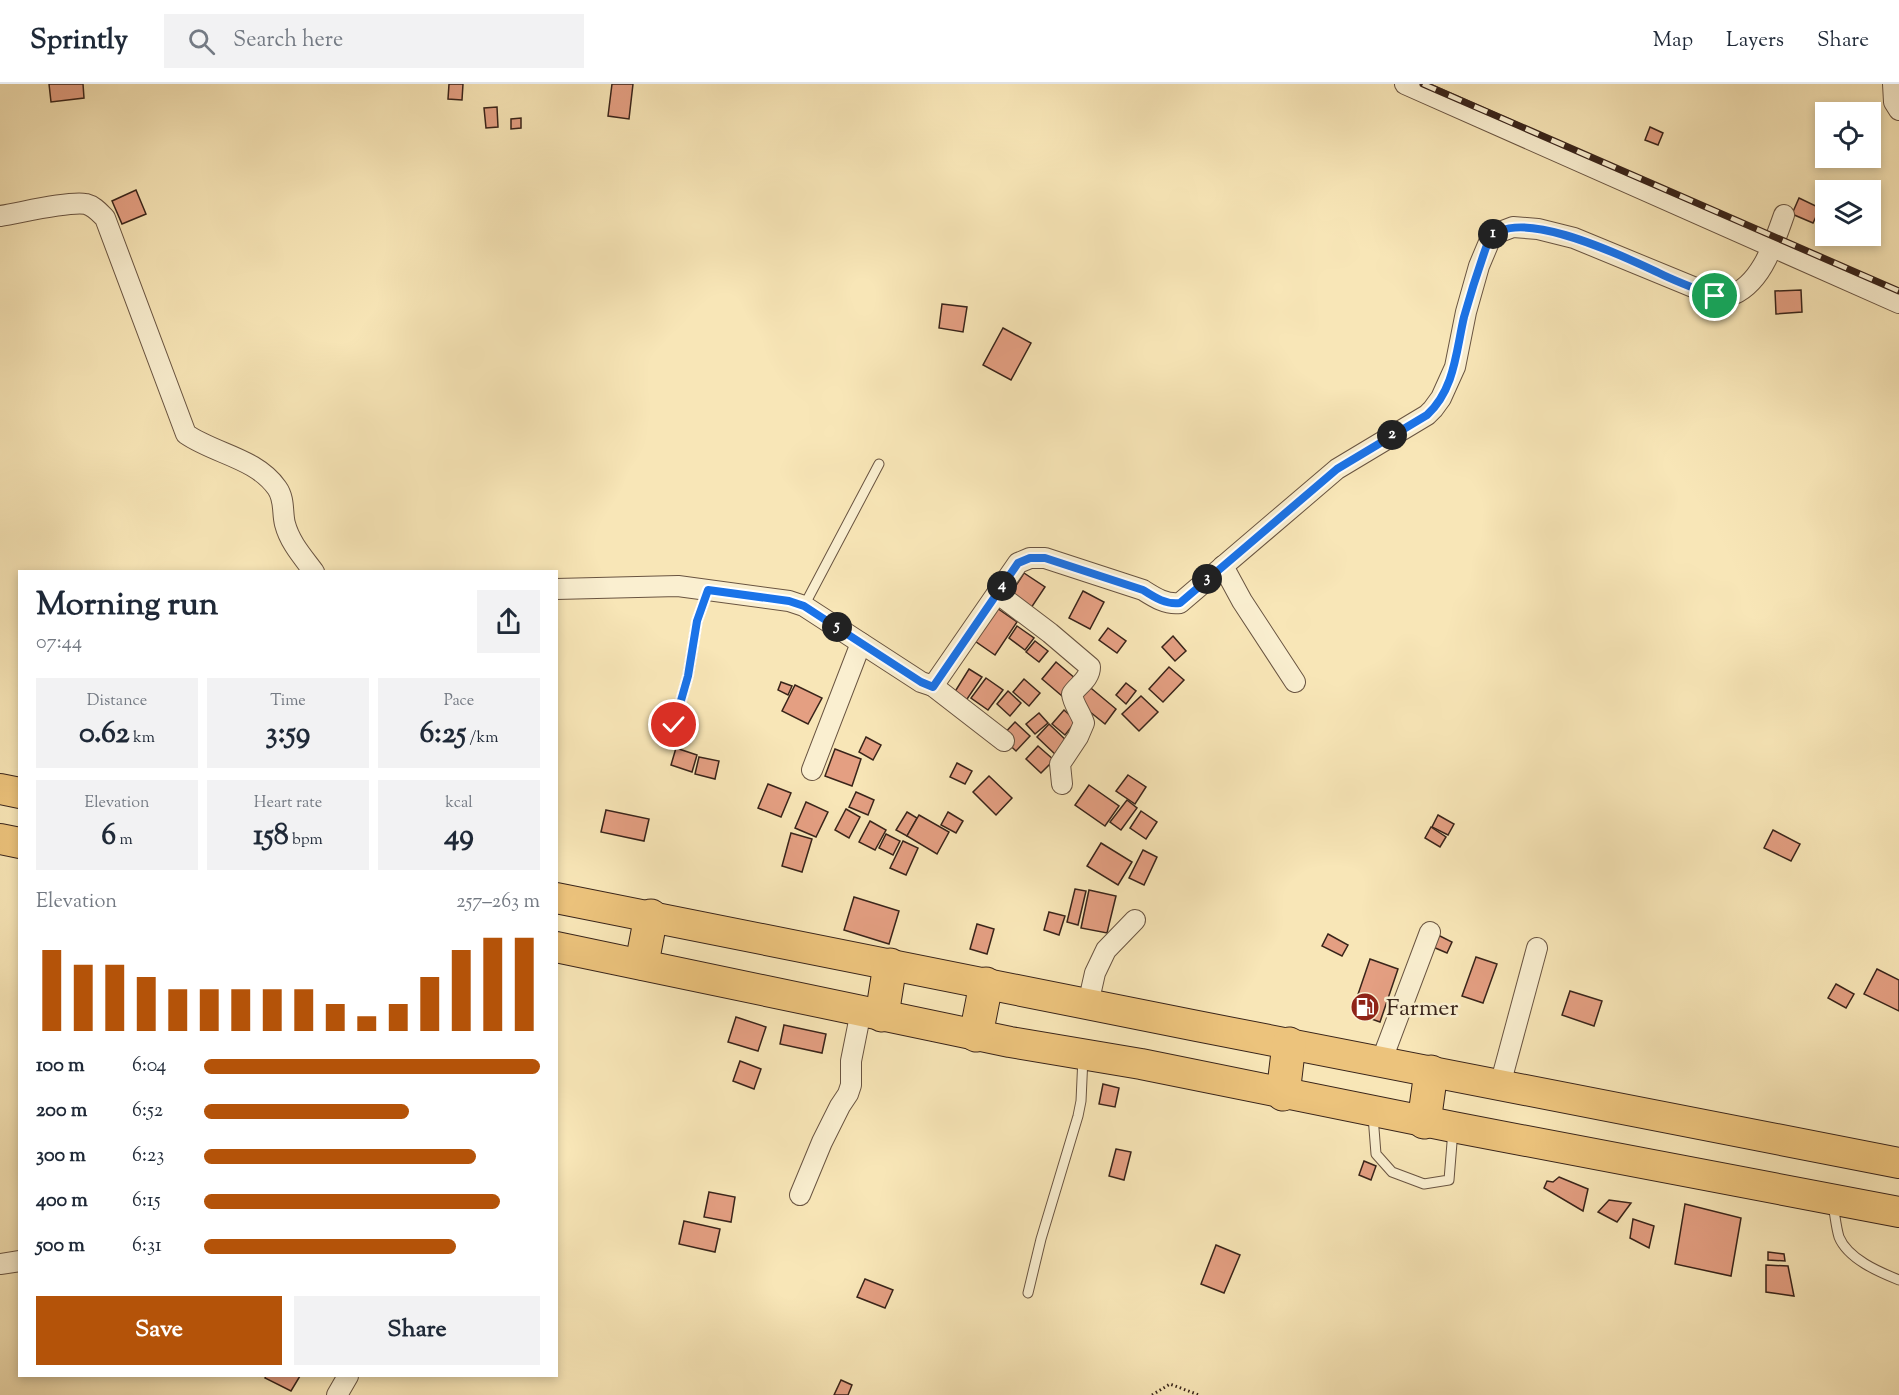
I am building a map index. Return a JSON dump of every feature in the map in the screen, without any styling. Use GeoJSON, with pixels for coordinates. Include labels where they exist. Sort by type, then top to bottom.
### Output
{"type":"FeatureCollection","features":[{"type":"Feature","properties":{"kind":"highway"},"geometry":{"type":"LineString","coordinates":[[642,963],[651,916]]}},
{"type":"Feature","properties":{"kind":"highway"},"geometry":{"type":"LineString","coordinates":[[872,1013],[890,965]]}},
{"type":"Feature","properties":{"kind":"highway"},"geometry":{"type":"LineString","coordinates":[[976,1035],[986,984]]}},
{"type":"Feature","properties":{"kind":"highway"},"geometry":{"type":"LineString","coordinates":[[1283,1094],[1289,1044]]}},
{"type":"Feature","properties":{"kind":"highway"},"geometry":{"type":"LineString","coordinates":[[1431,1072],[1438,1124]]}},
{"type":"Feature","properties":{"kind":"main road"},"geometry":{"type":"LineString","coordinates":[[0,789],[18,793]]}},
{"type":"Feature","properties":{"kind":"main road"},"geometry":{"type":"LineString","coordinates":[[0,839],[18,843]]}},
{"type":"Feature","properties":{"kind":"main road"},"geometry":{"type":"LineString","coordinates":[[558,898],[1088,1005],[1899,1163]]}},
{"type":"Feature","properties":{"kind":"main road"},"geometry":{"type":"LineString","coordinates":[[558,947],[642,963],[976,1035],[1141,1064],[1372,1112],[1899,1212]]}},
{"type":"Feature","properties":{"kind":"street"},"geometry":{"type":"LineString","coordinates":[[1405,84],[1899,303]]}},
{"type":"Feature","properties":{"kind":"street"},"geometry":{"type":"LineString","coordinates":[[1893,84],[1894,102],[1899,110]]}},
{"type":"Feature","properties":{"kind":"street"},"geometry":{"type":"LineString","coordinates":[[0,216],[70,204],[86,204],[96,208],[105,218],[186,434],[201,444],[226,453],[263,472],[279,490],[283,502],[285,524],[292,542],[313,570]]}},
{"type":"Feature","properties":{"kind":"street"},"geometry":{"type":"LineString","coordinates":[[933,687],[1018,563],[1030,558],[1045,558],[1143,590],[1158,599],[1175,604],[1180,603],[1337,469],[1433,409],[1441,398],[1455,367],[1466,312],[1479,266],[1492,235],[1513,227],[1539,229],[1574,238],[1715,296],[1729,296],[1749,284],[1764,263],[1784,215]]}},
{"type":"Feature","properties":{"kind":"street"},"geometry":{"type":"LineString","coordinates":[[1223,566],[1242,601],[1295,682]]}},
{"type":"Feature","properties":{"kind":"street"},"geometry":{"type":"LineString","coordinates":[[558,589],[678,586],[789,601],[804,606],[921,682],[933,687],[1004,741]]}},
{"type":"Feature","properties":{"kind":"street"},"geometry":{"type":"LineString","coordinates":[[997,593],[1090,667],[1085,680],[1072,694],[1072,700],[1084,723],[1078,737],[1060,764],[1062,784]]}},
{"type":"Feature","properties":{"kind":"street"},"geometry":{"type":"LineString","coordinates":[[812,770],[861,643]]}},
{"type":"Feature","properties":{"kind":"street"},"geometry":{"type":"LineString","coordinates":[[1088,1005],[1095,973],[1106,951],[1135,920]]}},
{"type":"Feature","properties":{"kind":"street"},"geometry":{"type":"LineString","coordinates":[[1381,1062],[1430,932]]}},
{"type":"Feature","properties":{"kind":"street"},"geometry":{"type":"LineString","coordinates":[[1500,1085],[1537,948]]}},
{"type":"Feature","properties":{"kind":"street"},"geometry":{"type":"LineString","coordinates":[[800,1195],[822,1142],[848,1094],[851,1084],[851,1061],[872,1013]]}},
{"type":"Feature","properties":{"kind":"street"},"geometry":{"type":"LineString","coordinates":[[0,1264],[18,1261]]}},
{"type":"Feature","properties":{"kind":"street"},"geometry":{"type":"LineString","coordinates":[[337,1395],[347,1377]]}},
{"type":"Feature","properties":{"kind":"lane"},"geometry":{"type":"LineString","coordinates":[[804,606],[879,464]]}},
{"type":"Feature","properties":{"kind":"lane"},"geometry":{"type":"LineString","coordinates":[[674,725],[688,676],[697,621],[708,590]]}},
{"type":"Feature","properties":{"kind":"lane"},"geometry":{"type":"LineString","coordinates":[[1028,1293],[1041,1239],[1078,1116],[1083,1054]]}},
{"type":"Feature","properties":{"kind":"lane"},"geometry":{"type":"LineString","coordinates":[[1372,1112],[1376,1154],[1392,1172],[1424,1184],[1449,1180],[1438,1124]]}},
{"type":"Feature","properties":{"kind":"lane"},"geometry":{"type":"LineString","coordinates":[[1832,1199],[1840,1238],[1852,1254],[1899,1280]]}},
{"type":"Feature","properties":{"kind":"path"},"geometry":{"type":"LineString","coordinates":[[1152,1395],[1170,1384],[1199,1395]]}},
{"type":"Feature","properties":{"kind":"building"},"geometry":{"type":"Polygon","coordinates":[[[49,84],[83,84],[84,98],[51,102],[49,84]]]}},
{"type":"Feature","properties":{"kind":"building"},"geometry":{"type":"Polygon","coordinates":[[[449,84],[463,84],[462,100],[448,99],[449,84]]]}},
{"type":"Feature","properties":{"kind":"building"},"geometry":{"type":"Polygon","coordinates":[[[612,84],[633,84],[629,119],[608,116],[612,84]]]}},
{"type":"Feature","properties":{"kind":"building"},"geometry":{"type":"Polygon","coordinates":[[[497,107],[498,127],[486,128],[484,108],[497,107]]]}},
{"type":"Feature","properties":{"kind":"building"},"geometry":{"type":"Polygon","coordinates":[[[521,118],[521,128],[511,129],[511,119],[521,118]]]}},
{"type":"Feature","properties":{"kind":"building"},"geometry":{"type":"Polygon","coordinates":[[[1650,127],[1663,133],[1658,145],[1645,140],[1650,127]]]}},
{"type":"Feature","properties":{"kind":"building"},"geometry":{"type":"Polygon","coordinates":[[[136,190],[146,214],[122,224],[112,201],[136,190]]]}},
{"type":"Feature","properties":{"kind":"building"},"geometry":{"type":"Polygon","coordinates":[[[1799,198],[1815,206],[1813,223],[1792,214],[1799,198]]]}},
{"type":"Feature","properties":{"kind":"building"},"geometry":{"type":"Polygon","coordinates":[[[1801,290],[1802,312],[1776,314],[1775,291],[1801,290]]]}},
{"type":"Feature","properties":{"kind":"building"},"geometry":{"type":"Polygon","coordinates":[[[942,304],[967,307],[963,332],[939,328],[942,304]]]}},
{"type":"Feature","properties":{"kind":"building"},"geometry":{"type":"Polygon","coordinates":[[[1003,328],[1031,343],[1011,380],[983,365],[1003,328]]]}},
{"type":"Feature","properties":{"kind":"building"},"geometry":{"type":"Polygon","coordinates":[[[1024,573],[1045,587],[1031,608],[1010,595],[1024,573]]]}},
{"type":"Feature","properties":{"kind":"building"},"geometry":{"type":"Polygon","coordinates":[[[1083,591],[1104,602],[1090,629],[1069,618],[1083,591]]]}},
{"type":"Feature","properties":{"kind":"building"},"geometry":{"type":"Polygon","coordinates":[[[994,606],[1017,622],[995,655],[972,639],[994,606]]]}},
{"type":"Feature","properties":{"kind":"building"},"geometry":{"type":"Polygon","coordinates":[[[1017,626],[1034,638],[1025,650],[1009,638],[1017,626]]]}},
{"type":"Feature","properties":{"kind":"building"},"geometry":{"type":"Polygon","coordinates":[[[1108,628],[1126,641],[1117,653],[1099,640],[1108,628]]]}},
{"type":"Feature","properties":{"kind":"building"},"geometry":{"type":"Polygon","coordinates":[[[1173,636],[1186,651],[1175,661],[1162,647],[1173,636]]]}},
{"type":"Feature","properties":{"kind":"building"},"geometry":{"type":"Polygon","coordinates":[[[1035,641],[1048,651],[1039,662],[1026,652],[1035,641]]]}},
{"type":"Feature","properties":{"kind":"building"},"geometry":{"type":"Polygon","coordinates":[[[1056,662],[1076,679],[1062,696],[1042,679],[1056,662]]]}},
{"type":"Feature","properties":{"kind":"building"},"geometry":{"type":"Polygon","coordinates":[[[1169,667],[1184,680],[1163,702],[1149,689],[1169,667]]]}},
{"type":"Feature","properties":{"kind":"building"},"geometry":{"type":"Polygon","coordinates":[[[969,669],[982,677],[963,705],[951,698],[969,669]]]}},
{"type":"Feature","properties":{"kind":"building"},"geometry":{"type":"Polygon","coordinates":[[[986,678],[1003,690],[988,710],[971,698],[986,678]]]}},
{"type":"Feature","properties":{"kind":"building"},"geometry":{"type":"Polygon","coordinates":[[[1024,679],[1040,693],[1029,706],[1013,692],[1024,679]]]}},
{"type":"Feature","properties":{"kind":"building"},"geometry":{"type":"Polygon","coordinates":[[[781,682],[792,686],[788,695],[778,690],[781,682]]]}},
{"type":"Feature","properties":{"kind":"building"},"geometry":{"type":"Polygon","coordinates":[[[1126,683],[1136,691],[1126,704],[1116,695],[1126,683]]]}},
{"type":"Feature","properties":{"kind":"building"},"geometry":{"type":"Polygon","coordinates":[[[1086,684],[1116,709],[1105,724],[1074,699],[1086,684]]]}},
{"type":"Feature","properties":{"kind":"building"},"geometry":{"type":"Polygon","coordinates":[[[795,685],[822,698],[808,724],[782,711],[795,685]]]}},
{"type":"Feature","properties":{"kind":"building"},"geometry":{"type":"Polygon","coordinates":[[[1008,691],[1021,703],[1010,716],[997,704],[1008,691]]]}},
{"type":"Feature","properties":{"kind":"building"},"geometry":{"type":"Polygon","coordinates":[[[1141,696],[1158,712],[1139,731],[1122,714],[1141,696]]]}},
{"type":"Feature","properties":{"kind":"building"},"geometry":{"type":"Polygon","coordinates":[[[1064,710],[1076,721],[1065,735],[1052,724],[1064,710]]]}},
{"type":"Feature","properties":{"kind":"building"},"geometry":{"type":"Polygon","coordinates":[[[1039,713],[1048,723],[1035,734],[1026,724],[1039,713]]]}},
{"type":"Feature","properties":{"kind":"building"},"geometry":{"type":"Polygon","coordinates":[[[1015,722],[1030,736],[1016,751],[1001,737],[1015,722]]]}},
{"type":"Feature","properties":{"kind":"building"},"geometry":{"type":"Polygon","coordinates":[[[1049,724],[1069,743],[1057,756],[1037,737],[1049,724]]]}},
{"type":"Feature","properties":{"kind":"building"},"geometry":{"type":"Polygon","coordinates":[[[866,737],[881,745],[873,760],[859,752],[866,737]]]}},
{"type":"Feature","properties":{"kind":"building"},"geometry":{"type":"Polygon","coordinates":[[[1038,746],[1054,760],[1041,773],[1026,759],[1038,746]]]}},
{"type":"Feature","properties":{"kind":"building"},"geometry":{"type":"Polygon","coordinates":[[[676,748],[697,755],[692,772],[671,765],[676,748]]]}},
{"type":"Feature","properties":{"kind":"building"},"geometry":{"type":"Polygon","coordinates":[[[835,749],[861,759],[852,786],[825,776],[835,749]]]}},
{"type":"Feature","properties":{"kind":"building"},"geometry":{"type":"Polygon","coordinates":[[[699,757],[719,761],[715,779],[695,774],[699,757]]]}},
{"type":"Feature","properties":{"kind":"building"},"geometry":{"type":"Polygon","coordinates":[[[957,763],[972,771],[965,784],[950,777],[957,763]]]}},
{"type":"Feature","properties":{"kind":"building"},"geometry":{"type":"Polygon","coordinates":[[[1128,775],[1146,787],[1135,804],[1116,791],[1128,775]]]}},
{"type":"Feature","properties":{"kind":"building"},"geometry":{"type":"Polygon","coordinates":[[[989,776],[1012,798],[996,815],[973,792],[989,776]]]}},
{"type":"Feature","properties":{"kind":"building"},"geometry":{"type":"Polygon","coordinates":[[[768,784],[791,793],[781,817],[758,808],[768,784]]]}},
{"type":"Feature","properties":{"kind":"building"},"geometry":{"type":"Polygon","coordinates":[[[1089,785],[1119,806],[1105,826],[1075,805],[1089,785]]]}},
{"type":"Feature","properties":{"kind":"building"},"geometry":{"type":"Polygon","coordinates":[[[856,792],[874,800],[868,815],[849,807],[856,792]]]}},
{"type":"Feature","properties":{"kind":"building"},"geometry":{"type":"Polygon","coordinates":[[[1127,800],[1137,808],[1121,830],[1110,822],[1127,800]]]}},
{"type":"Feature","properties":{"kind":"building"},"geometry":{"type":"Polygon","coordinates":[[[806,802],[828,812],[816,837],[795,828],[806,802]]]}},
{"type":"Feature","properties":{"kind":"building"},"geometry":{"type":"Polygon","coordinates":[[[846,809],[860,817],[849,838],[835,830],[846,809]]]}},
{"type":"Feature","properties":{"kind":"building"},"geometry":{"type":"Polygon","coordinates":[[[606,810],[649,819],[644,841],[601,832],[606,810]]]}},
{"type":"Feature","properties":{"kind":"building"},"geometry":{"type":"Polygon","coordinates":[[[1141,811],[1157,822],[1146,839],[1130,828],[1141,811]]]}},
{"type":"Feature","properties":{"kind":"building"},"geometry":{"type":"Polygon","coordinates":[[[907,812],[917,818],[907,836],[896,830],[907,812]]]}},
{"type":"Feature","properties":{"kind":"building"},"geometry":{"type":"Polygon","coordinates":[[[948,812],[963,821],[956,833],[941,825],[948,812]]]}},
{"type":"Feature","properties":{"kind":"building"},"geometry":{"type":"Polygon","coordinates":[[[919,815],[949,832],[937,854],[907,836],[919,815]]]}},
{"type":"Feature","properties":{"kind":"building"},"geometry":{"type":"Polygon","coordinates":[[[1438,815],[1454,824],[1448,835],[1432,827],[1438,815]]]}},
{"type":"Feature","properties":{"kind":"building"},"geometry":{"type":"Polygon","coordinates":[[[870,821],[886,830],[875,850],[859,842],[870,821]]]}},
{"type":"Feature","properties":{"kind":"building"},"geometry":{"type":"Polygon","coordinates":[[[1431,827],[1446,837],[1440,847],[1425,838],[1431,827]]]}},
{"type":"Feature","properties":{"kind":"building"},"geometry":{"type":"Polygon","coordinates":[[[1773,830],[1800,844],[1791,861],[1764,848],[1773,830]]]}},
{"type":"Feature","properties":{"kind":"building"},"geometry":{"type":"Polygon","coordinates":[[[791,833],[812,839],[802,872],[782,866],[791,833]]]}},
{"type":"Feature","properties":{"kind":"building"},"geometry":{"type":"Polygon","coordinates":[[[886,834],[900,841],[893,855],[879,848],[886,834]]]}},
{"type":"Feature","properties":{"kind":"building"},"geometry":{"type":"Polygon","coordinates":[[[903,841],[918,848],[906,875],[890,868],[903,841]]]}},
{"type":"Feature","properties":{"kind":"building"},"geometry":{"type":"Polygon","coordinates":[[[1101,843],[1132,862],[1118,885],[1087,866],[1101,843]]]}},
{"type":"Feature","properties":{"kind":"building"},"geometry":{"type":"Polygon","coordinates":[[[1143,850],[1157,857],[1144,885],[1129,878],[1143,850]]]}},
{"type":"Feature","properties":{"kind":"building"},"geometry":{"type":"Polygon","coordinates":[[[1075,889],[1086,891],[1078,925],[1067,922],[1075,889]]]}},
{"type":"Feature","properties":{"kind":"building"},"geometry":{"type":"Polygon","coordinates":[[[1089,890],[1116,896],[1107,933],[1081,928],[1089,890]]]}},
{"type":"Feature","properties":{"kind":"building"},"geometry":{"type":"Polygon","coordinates":[[[854,897],[899,911],[889,944],[844,930],[854,897]]]}},
{"type":"Feature","properties":{"kind":"building"},"geometry":{"type":"Polygon","coordinates":[[[1049,912],[1065,916],[1059,935],[1044,930],[1049,912]]]}},
{"type":"Feature","properties":{"kind":"building"},"geometry":{"type":"Polygon","coordinates":[[[977,924],[994,929],[987,954],[970,949],[977,924]]]}},
{"type":"Feature","properties":{"kind":"building"},"geometry":{"type":"Polygon","coordinates":[[[1328,934],[1348,945],[1342,956],[1322,946],[1328,934]]]}},
{"type":"Feature","properties":{"kind":"building"},"geometry":{"type":"Polygon","coordinates":[[[1438,935],[1452,942],[1447,953],[1433,947],[1438,935]]]}},
{"type":"Feature","properties":{"kind":"building"},"geometry":{"type":"Polygon","coordinates":[[[1476,957],[1497,964],[1483,1003],[1462,996],[1476,957]]]}},
{"type":"Feature","properties":{"kind":"building"},"geometry":{"type":"Polygon","coordinates":[[[1370,959],[1398,969],[1380,1022],[1352,1012],[1370,959]]]}},
{"type":"Feature","properties":{"kind":"building"},"geometry":{"type":"Polygon","coordinates":[[[1877,969],[1899,980],[1899,1011],[1864,994],[1877,969]]]}},
{"type":"Feature","properties":{"kind":"building"},"geometry":{"type":"Polygon","coordinates":[[[1836,984],[1854,994],[1846,1008],[1828,998],[1836,984]]]}},
{"type":"Feature","properties":{"kind":"building"},"geometry":{"type":"Polygon","coordinates":[[[1570,991],[1602,1001],[1594,1026],[1562,1015],[1570,991]]]}},
{"type":"Feature","properties":{"kind":"building"},"geometry":{"type":"Polygon","coordinates":[[[736,1017],[766,1027],[758,1051],[728,1042],[736,1017]]]}},
{"type":"Feature","properties":{"kind":"building"},"geometry":{"type":"Polygon","coordinates":[[[784,1025],[826,1034],[822,1053],[780,1044],[784,1025]]]}},
{"type":"Feature","properties":{"kind":"building"},"geometry":{"type":"Polygon","coordinates":[[[740,1061],[761,1069],[754,1089],[733,1081],[740,1061]]]}},
{"type":"Feature","properties":{"kind":"building"},"geometry":{"type":"Polygon","coordinates":[[[1103,1084],[1119,1088],[1115,1107],[1099,1104],[1103,1084]]]}},
{"type":"Feature","properties":{"kind":"building"},"geometry":{"type":"Polygon","coordinates":[[[1116,1149],[1131,1152],[1124,1180],[1109,1176],[1116,1149]]]}},
{"type":"Feature","properties":{"kind":"building"},"geometry":{"type":"Polygon","coordinates":[[[1364,1161],[1376,1166],[1371,1180],[1359,1175],[1364,1161]]]}},
{"type":"Feature","properties":{"kind":"building"},"geometry":{"type":"Polygon","coordinates":[[[1559,1177],[1588,1189],[1583,1211],[1544,1188],[1547,1181],[1553,1182],[1559,1177]]]}},
{"type":"Feature","properties":{"kind":"building"},"geometry":{"type":"Polygon","coordinates":[[[709,1192],[735,1197],[731,1222],[704,1217],[709,1192]]]}},
{"type":"Feature","properties":{"kind":"building"},"geometry":{"type":"Polygon","coordinates":[[[1609,1200],[1631,1203],[1617,1222],[1598,1212],[1609,1200]]]}},
{"type":"Feature","properties":{"kind":"building"},"geometry":{"type":"Polygon","coordinates":[[[1685,1204],[1741,1218],[1731,1276],[1675,1264],[1685,1204]]]}},
{"type":"Feature","properties":{"kind":"building"},"geometry":{"type":"Polygon","coordinates":[[[1633,1219],[1654,1226],[1649,1248],[1630,1238],[1633,1219]]]}},
{"type":"Feature","properties":{"kind":"building"},"geometry":{"type":"Polygon","coordinates":[[[684,1221],[720,1229],[715,1252],[679,1244],[684,1221]]]}},
{"type":"Feature","properties":{"kind":"building"},"geometry":{"type":"Polygon","coordinates":[[[1216,1245],[1240,1255],[1224,1293],[1201,1284],[1216,1245]]]}},
{"type":"Feature","properties":{"kind":"building"},"geometry":{"type":"Polygon","coordinates":[[[1768,1252],[1784,1254],[1785,1261],[1768,1260],[1768,1252]]]}},
{"type":"Feature","properties":{"kind":"building"},"geometry":{"type":"Polygon","coordinates":[[[1766,1265],[1788,1266],[1794,1296],[1766,1292],[1766,1265]]]}},
{"type":"Feature","properties":{"kind":"building"},"geometry":{"type":"Polygon","coordinates":[[[865,1279],[893,1290],[885,1308],[857,1297],[865,1279]]]}},
{"type":"Feature","properties":{"kind":"building"},"geometry":{"type":"Polygon","coordinates":[[[266,1377],[299,1377],[291,1391],[266,1377]]]}},
{"type":"Feature","properties":{"kind":"building"},"geometry":{"type":"Polygon","coordinates":[[[841,1380],[852,1385],[848,1395],[834,1395],[841,1380]]]}},
{"type":"Feature","properties":{"kind":"railway"},"geometry":{"type":"LineString","coordinates":[[1423,84],[1899,291]]}},
{"type":"Feature","properties":{"kind":"place","name":"Farmer"},"geometry":{"type":"Point","coordinates":[1365,1007]}},
{"type":"Feature","properties":{"kind":"route"},"geometry":{"type":"LineString","coordinates":[[674,725],[688,676],[697,621],[708,590],[789,601],[804,606],[921,682],[933,687],[1018,563],[1030,558],[1045,558],[1143,590],[1158,599],[1175,604],[1180,603],[1337,469],[1427,415],[1433,409],[1441,398],[1455,367],[1460,334],[1488,242],[1492,235],[1500,231],[1513,227],[1539,229],[1574,238],[1715,296]]}}]}
